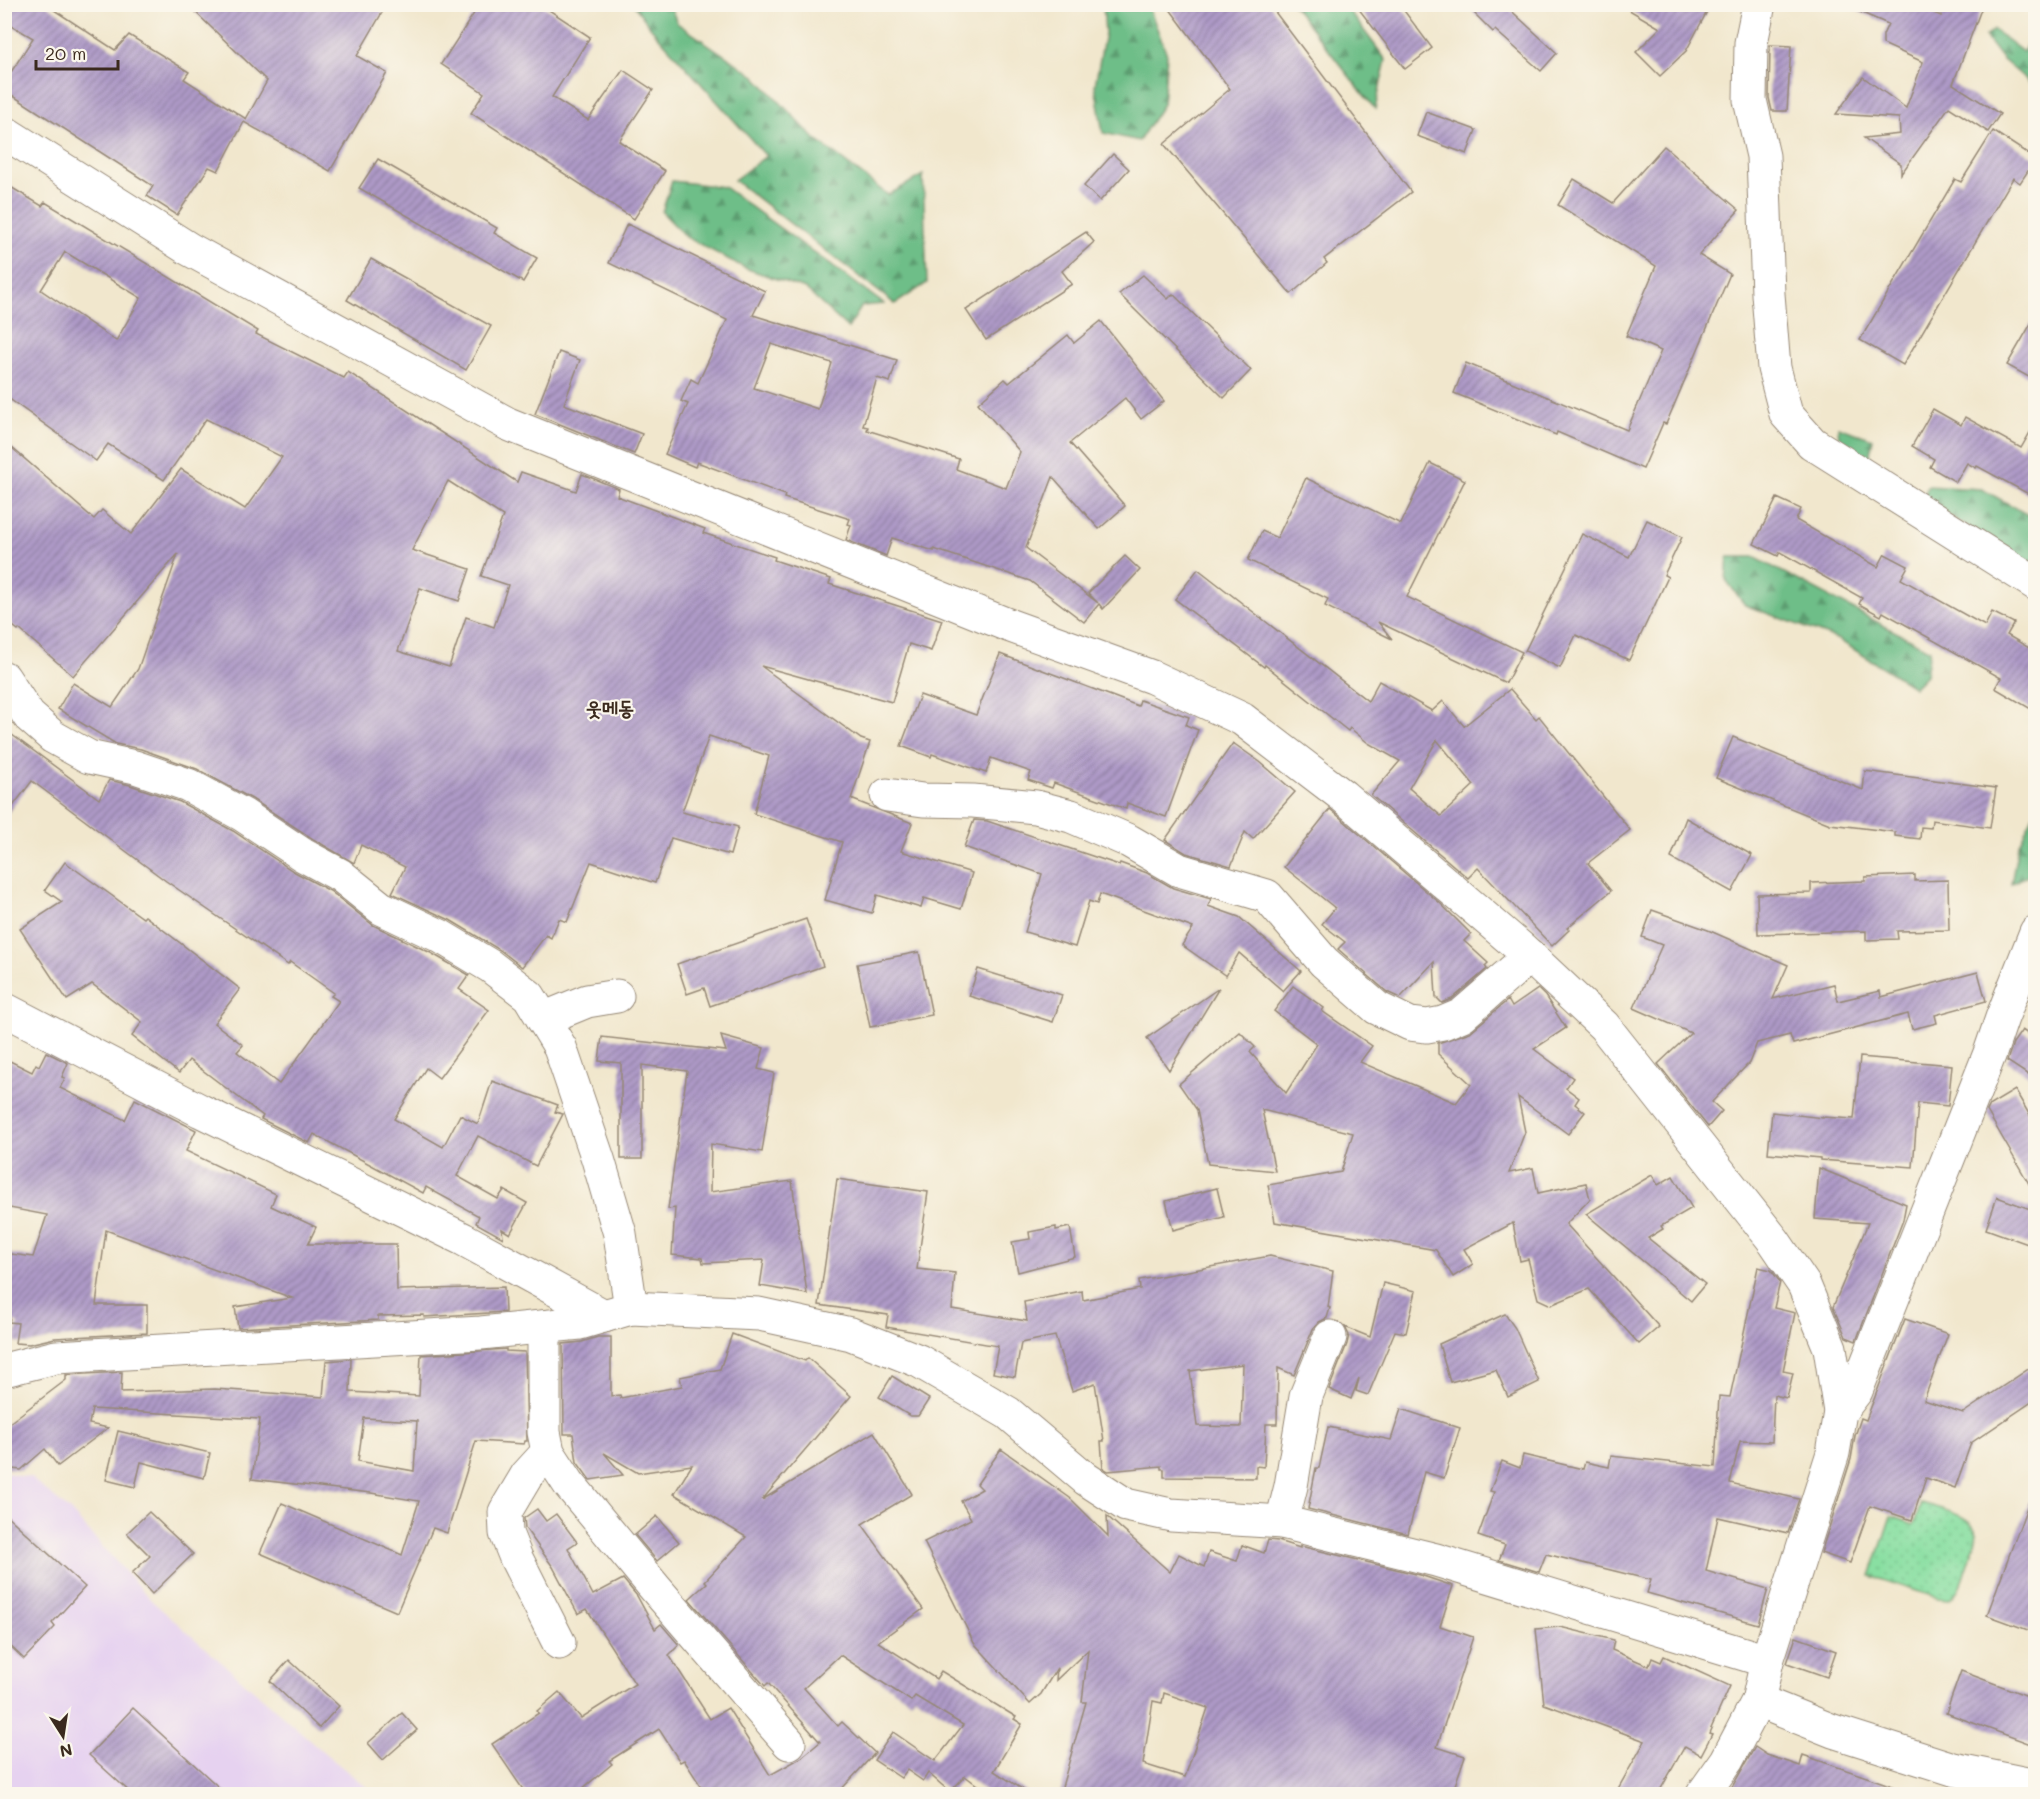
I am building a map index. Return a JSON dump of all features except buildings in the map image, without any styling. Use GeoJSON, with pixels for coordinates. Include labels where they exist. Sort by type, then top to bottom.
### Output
{"type":"FeatureCollection","features":[{"type":"Feature","properties":{"kind":"street"},"geometry":{"type":"LineString","coordinates":[[1759,4],[1751,43],[1750,100],[1763,156],[1768,294],[1774,368],[1786,414],[1812,443],[2036,584]]}},
{"type":"Feature","properties":{"kind":"street"},"geometry":{"type":"LineString","coordinates":[[4,132],[189,249],[508,424],[1008,625],[1152,676],[1242,719],[1343,796],[1530,956],[1604,1026],[1774,1241],[1804,1285],[1830,1348],[1840,1412],[1833,1453],[1767,1661],[1758,1701],[1727,1760],[1703,1794]]}},
{"type":"Feature","properties":{"kind":"street"},"geometry":{"type":"LineString","coordinates":[[4,678],[29,716],[53,737],[89,757],[135,767],[188,785],[243,815],[303,855],[340,875],[381,908],[440,936],[490,966],[529,996],[560,1047],[621,1234],[618,1312]]}},
{"type":"Feature","properties":{"kind":"street"},"geometry":{"type":"LineString","coordinates":[[887,795],[923,800],[974,801],[1036,807],[1071,816],[1129,841],[1179,870],[1267,896],[1324,962],[1377,1008],[1410,1024],[1427,1026],[1443,1023],[1462,1015],[1530,956]]}},
{"type":"Feature","properties":{"kind":"street"},"geometry":{"type":"LineString","coordinates":[[1840,1412],[1856,1390],[2036,932]]}},
{"type":"Feature","properties":{"kind":"street"},"geometry":{"type":"LineString","coordinates":[[543,1019],[587,1001],[617,996]]}},
{"type":"Feature","properties":{"kind":"street"},"geometry":{"type":"LineString","coordinates":[[4,1009],[201,1111],[618,1312]]}},
{"type":"Feature","properties":{"kind":"street"},"geometry":{"type":"LineString","coordinates":[[4,1370],[56,1357],[481,1333],[580,1323],[618,1312],[759,1314],[851,1334],[919,1360],[1008,1413],[1086,1479],[1126,1505],[1171,1515],[1282,1522],[1436,1560],[1767,1661]]}},
{"type":"Feature","properties":{"kind":"street"},"geometry":{"type":"LineString","coordinates":[[544,1327],[543,1432],[548,1452],[569,1484],[655,1588],[789,1743]]}},
{"type":"Feature","properties":{"kind":"street"},"geometry":{"type":"LineString","coordinates":[[1282,1522],[1291,1486],[1306,1396],[1330,1337]]}},
{"type":"Feature","properties":{"kind":"street"},"geometry":{"type":"LineString","coordinates":[[548,1452],[527,1475],[506,1512],[506,1533],[516,1558],[559,1643]]}},
{"type":"Feature","properties":{"kind":"street"},"geometry":{"type":"LineString","coordinates":[[1758,1701],[1833,1731],[1953,1769],[2036,1786]]}},
{"type":"Feature","properties":{"kind":"shaded area"},"geometry":{"type":"Polygon","coordinates":[[[4,1472],[31,1478],[70,1511],[152,1601],[327,1755],[375,1794],[5,1794],[4,1472]]]}},
{"type":"Feature","properties":{"kind":"green space"},"geometry":{"type":"Polygon","coordinates":[[[634,5],[670,5],[677,23],[755,76],[814,138],[888,195],[923,175],[927,283],[895,304],[734,180],[766,156],[651,28],[634,5]]]}},
{"type":"Feature","properties":{"kind":"green space"},"geometry":{"type":"Polygon","coordinates":[[[1103,5],[1148,5],[1167,54],[1163,104],[1139,141],[1103,133],[1095,85],[1105,33],[1103,5]]]}},
{"type":"Feature","properties":{"kind":"green space"},"geometry":{"type":"Polygon","coordinates":[[[1293,5],[1345,5],[1386,60],[1375,109],[1293,5]]]}},
{"type":"Feature","properties":{"kind":"green space"},"geometry":{"type":"Polygon","coordinates":[[[1994,30],[2023,52],[2035,31],[2035,87],[2002,59],[1985,37],[1994,30]]]}},
{"type":"Feature","properties":{"kind":"green space"},"geometry":{"type":"Polygon","coordinates":[[[672,181],[724,187],[884,304],[862,306],[848,328],[805,289],[745,268],[686,237],[662,212],[672,181]]]}},
{"type":"Feature","properties":{"kind":"green space"},"geometry":{"type":"Polygon","coordinates":[[[1838,427],[1873,439],[1868,463],[1840,452],[1838,427]]]}},
{"type":"Feature","properties":{"kind":"green space"},"geometry":{"type":"Polygon","coordinates":[[[1927,486],[1982,489],[2035,519],[2035,567],[1924,501],[1927,486]]]}},
{"type":"Feature","properties":{"kind":"green space"},"geometry":{"type":"Polygon","coordinates":[[[1728,557],[1754,557],[1930,650],[1926,675],[1914,687],[1839,640],[1745,605],[1726,580],[1728,557]]]}},
{"type":"Feature","properties":{"kind":"green space"},"geometry":{"type":"Polygon","coordinates":[[[2035,812],[2035,871],[2011,884],[2018,846],[2035,812]]]}},
{"type":"Feature","properties":{"kind":"green space"},"geometry":{"type":"Polygon","coordinates":[[[1921,1503],[1963,1517],[1974,1527],[1976,1538],[1973,1550],[1961,1584],[1950,1599],[1938,1598],[1871,1576],[1891,1516],[1914,1524],[1921,1503]]]}},
{"type":"Feature","properties":{"kind":"district","name":"웃메동"},"geometry":{"type":"Point","coordinates":[610,707]}}]}
